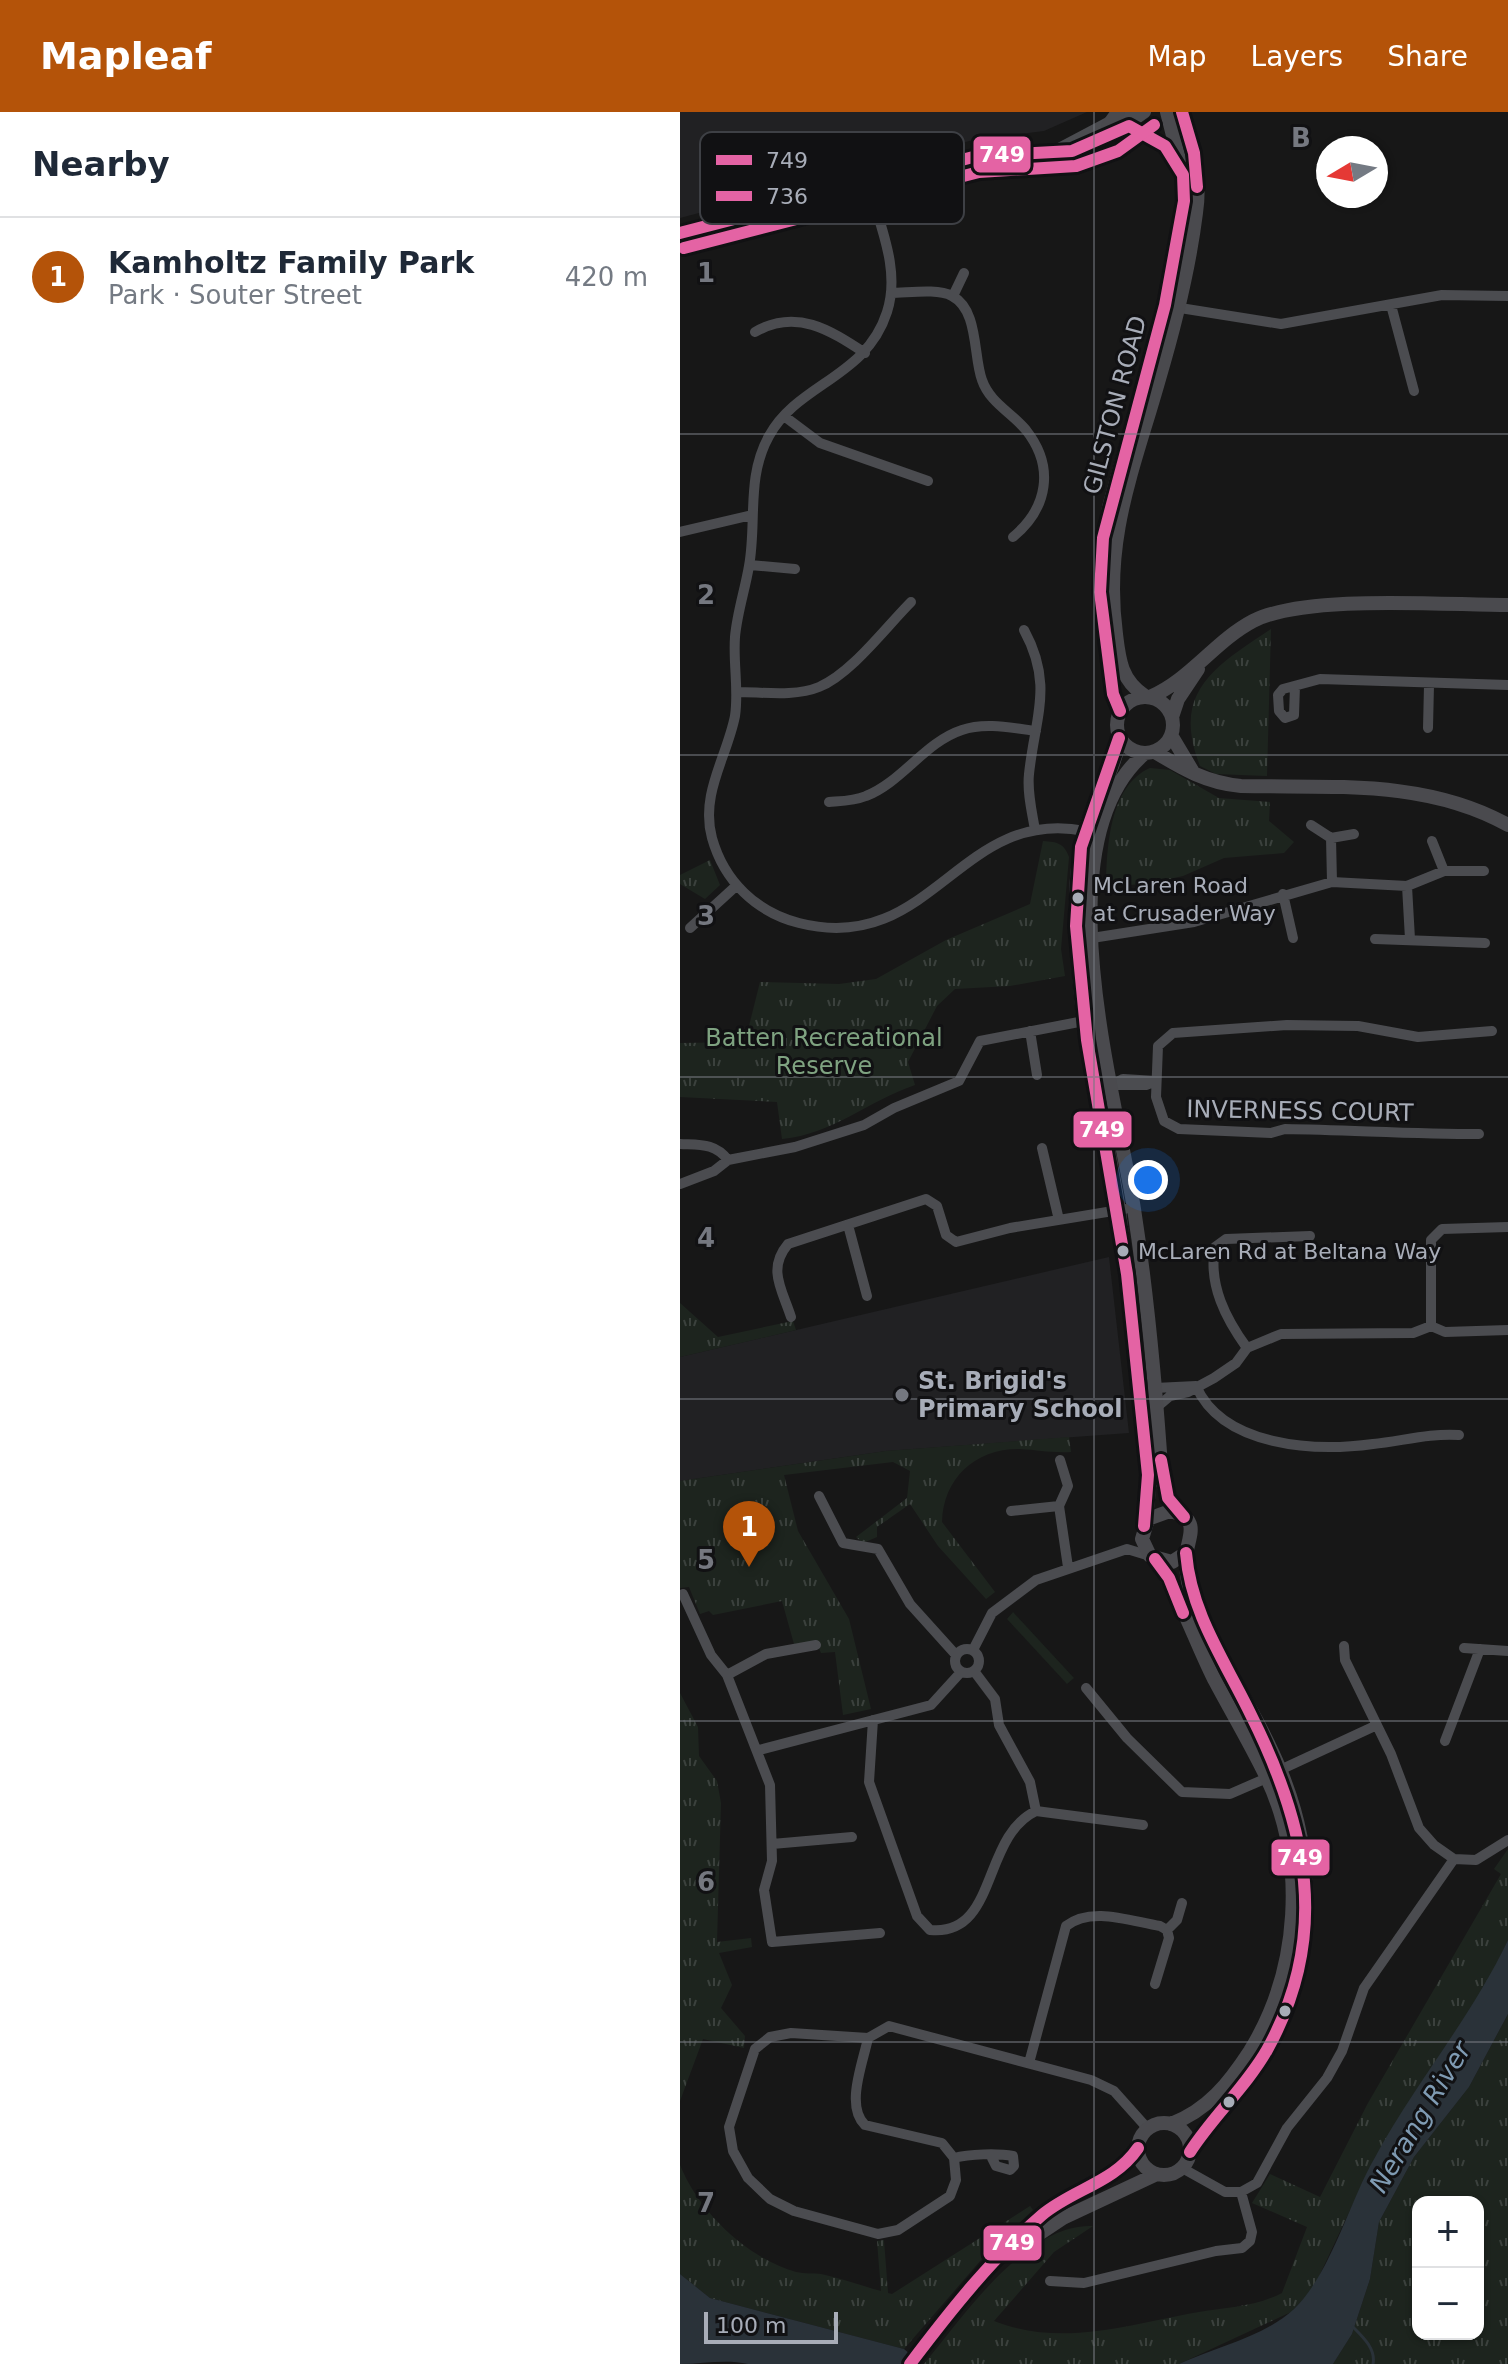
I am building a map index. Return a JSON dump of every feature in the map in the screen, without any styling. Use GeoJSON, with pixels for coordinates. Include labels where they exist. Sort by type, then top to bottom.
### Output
{"type":"FeatureCollection","features":[{"type":"Feature","properties":{"kind":"main road"},"geometry":{"type":"LineString","coordinates":[[1108,126],[1118,112]]}},
{"type":"Feature","properties":{"kind":"main road","name":"GILSTON ROAD"},"geometry":{"type":"LineString","coordinates":[[1120,711],[1113,694],[1100,592],[1103,538],[1172,307],[1183,175],[1167,112]]}},
{"type":"Feature","properties":{"kind":"main road","name":"GILSTON ROAD"},"geometry":{"type":"LineString","coordinates":[[1147,696],[1128,683],[1121,669],[1112,602],[1112,557],[1121,504],[1197,212],[1194,153],[1182,112]]}},
{"type":"Feature","properties":{"kind":"main road"},"geometry":{"type":"LineString","coordinates":[[1129,119],[1165,146],[1183,175]]}},
{"type":"Feature","properties":{"kind":"main road"},"geometry":{"type":"LineString","coordinates":[[910,2364],[1013,2243],[1064,2199],[1117,2175],[1148,2129],[1194,2114],[1228,2082],[1255,2042],[1280,1984],[1292,1923],[1292,1873],[1274,1774],[1189,1590],[1186,1553],[1193,1536],[1184,1517],[1168,1498],[1162,1481],[1155,1388],[1126,1209],[1096,1087],[1084,1021],[1078,906],[1085,831],[1100,790],[1115,764],[1119,738],[1116,726],[1120,711],[1130,700],[1172,685],[1252,622],[1290,609],[1317,605],[1508,605]]}},
{"type":"Feature","properties":{"kind":"main road"},"geometry":{"type":"LineString","coordinates":[[1195,774],[1171,735],[1172,717],[1178,699],[1207,655]]}},
{"type":"Feature","properties":{"kind":"main road"},"geometry":{"type":"LineString","coordinates":[[1147,696],[1164,704],[1172,717]]}},
{"type":"Feature","properties":{"kind":"main road"},"geometry":{"type":"LineString","coordinates":[[997,2261],[1063,2218],[1157,2174],[1174,2173],[1182,2168],[1190,2152],[1268,2049],[1293,1990],[1303,1950],[1307,1904],[1306,1863],[1292,1803],[1192,1634],[1169,1578],[1143,1544],[1149,1492],[1126,1209],[1112,1085],[1098,1004],[1092,938],[1092,874],[1102,816],[1121,777],[1171,735]]}},
{"type":"Feature","properties":{"kind":"main road"},"geometry":{"type":"LineString","coordinates":[[1119,738],[1130,749],[1150,753],[1213,782],[1241,786],[1413,791],[1465,804],[1508,825]]}},
{"type":"Feature","properties":{"kind":"main road"},"geometry":{"type":"LineString","coordinates":[[1143,1528],[1162,1511],[1184,1517]]}},
{"type":"Feature","properties":{"kind":"main road"},"geometry":{"type":"LineString","coordinates":[[1153,1557],[1172,1562],[1186,1553]]}},
{"type":"Feature","properties":{"kind":"main road"},"geometry":{"type":"LineString","coordinates":[[1171,2124],[1188,2138],[1190,2152]]}},
{"type":"Feature","properties":{"kind":"main road"},"geometry":{"type":"LineString","coordinates":[[1138,2148],[1143,2164],[1157,2174]]}},
{"type":"Feature","properties":{"kind":"street"},"geometry":{"type":"LineString","coordinates":[[1057,150],[1145,112]]}},
{"type":"Feature","properties":{"kind":"street"},"geometry":{"type":"LineString","coordinates":[[964,159],[1072,151],[1091,145],[1129,119]]}},
{"type":"Feature","properties":{"kind":"street"},"geometry":{"type":"LineString","coordinates":[[680,233],[713,224]]}},
{"type":"Feature","properties":{"kind":"street"},"geometry":{"type":"LineString","coordinates":[[880,224],[889,255],[891,293],[881,328],[865,353],[784,416],[769,435],[757,464],[750,565],[734,641],[737,692],[730,737],[715,775],[709,805],[712,837],[736,886],[764,908],[802,924],[868,923],[907,910],[993,843],[1035,830],[1085,831]]}},
{"type":"Feature","properties":{"kind":"street"},"geometry":{"type":"LineString","coordinates":[[953,296],[964,273]]}},
{"type":"Feature","properties":{"kind":"street"},"geometry":{"type":"LineString","coordinates":[[891,293],[953,296]]}},
{"type":"Feature","properties":{"kind":"street"},"geometry":{"type":"LineString","coordinates":[[1172,307],[1281,324],[1442,295],[1508,296]]}},
{"type":"Feature","properties":{"kind":"street"},"geometry":{"type":"LineString","coordinates":[[953,296],[970,322],[982,381],[995,403],[1025,429],[1041,454],[1045,475],[1043,493],[1031,522],[1013,537]]}},
{"type":"Feature","properties":{"kind":"street"},"geometry":{"type":"LineString","coordinates":[[1391,305],[1414,391]]}},
{"type":"Feature","properties":{"kind":"street"},"geometry":{"type":"LineString","coordinates":[[755,332],[783,321],[805,321],[827,329],[865,353]]}},
{"type":"Feature","properties":{"kind":"street"},"geometry":{"type":"LineString","coordinates":[[784,416],[820,443],[928,481]]}},
{"type":"Feature","properties":{"kind":"street"},"geometry":{"type":"LineString","coordinates":[[680,532],[752,515]]}},
{"type":"Feature","properties":{"kind":"street"},"geometry":{"type":"LineString","coordinates":[[750,565],[795,569]]}},
{"type":"Feature","properties":{"kind":"street"},"geometry":{"type":"LineString","coordinates":[[737,692],[795,692],[817,688],[837,677],[911,602]]}},
{"type":"Feature","properties":{"kind":"street"},"geometry":{"type":"LineString","coordinates":[[1024,630],[1041,670],[1041,711],[1028,778],[1035,830]]}},
{"type":"Feature","properties":{"kind":"street"},"geometry":{"type":"LineString","coordinates":[[1295,686],[1320,679],[1429,685],[1508,685]]}},
{"type":"Feature","properties":{"kind":"street"},"geometry":{"type":"LineString","coordinates":[[1428,728],[1429,685]]}},
{"type":"Feature","properties":{"kind":"street"},"geometry":{"type":"LineString","coordinates":[[829,802],[855,800],[878,791],[940,742],[964,729],[985,726],[1036,731]]}},
{"type":"Feature","properties":{"kind":"street"},"geometry":{"type":"LineString","coordinates":[[1311,825],[1331,838],[1354,834]]}},
{"type":"Feature","properties":{"kind":"street"},"geometry":{"type":"LineString","coordinates":[[1331,838],[1332,882]]}},
{"type":"Feature","properties":{"kind":"street"},"geometry":{"type":"LineString","coordinates":[[1432,841],[1444,871]]}},
{"type":"Feature","properties":{"kind":"street"},"geometry":{"type":"LineString","coordinates":[[1092,938],[1194,922],[1332,882],[1407,886],[1444,871],[1484,871]]}},
{"type":"Feature","properties":{"kind":"street"},"geometry":{"type":"LineString","coordinates":[[690,928],[736,886]]}},
{"type":"Feature","properties":{"kind":"street"},"geometry":{"type":"LineString","coordinates":[[1407,886],[1410,939]]}},
{"type":"Feature","properties":{"kind":"street"},"geometry":{"type":"LineString","coordinates":[[1283,894],[1293,938]]}},
{"type":"Feature","properties":{"kind":"street"},"geometry":{"type":"LineString","coordinates":[[1375,939],[1485,943]]}},
{"type":"Feature","properties":{"kind":"street"},"geometry":{"type":"LineString","coordinates":[[680,1184],[714,1171],[728,1160],[795,1147],[864,1125],[894,1108],[959,1081],[980,1041],[1084,1021]]}},
{"type":"Feature","properties":{"kind":"street"},"geometry":{"type":"LineString","coordinates":[[1096,1087],[1112,1085],[1123,1079],[1156,1081],[1158,1046],[1173,1033],[1287,1025],[1358,1026],[1418,1037],[1492,1031]]}},
{"type":"Feature","properties":{"kind":"street"},"geometry":{"type":"LineString","coordinates":[[1030,1031],[1037,1075]]}},
{"type":"Feature","properties":{"kind":"street","name":"INVERNESS COURT"},"geometry":{"type":"LineString","coordinates":[[1156,1081],[1160,1116],[1179,1129],[1271,1133],[1285,1129],[1403,1130],[1423,1134],[1479,1134]]}},
{"type":"Feature","properties":{"kind":"street"},"geometry":{"type":"LineString","coordinates":[[680,1144],[709,1145],[719,1149],[728,1160]]}},
{"type":"Feature","properties":{"kind":"street"},"geometry":{"type":"LineString","coordinates":[[1042,1148],[1059,1220]]}},
{"type":"Feature","properties":{"kind":"street"},"geometry":{"type":"LineString","coordinates":[[791,1317],[776,1271],[777,1257],[788,1244],[926,1199],[937,1206],[946,1235],[956,1242],[1126,1209]]}},
{"type":"Feature","properties":{"kind":"street"},"geometry":{"type":"LineString","coordinates":[[848,1225],[867,1296]]}},
{"type":"Feature","properties":{"kind":"street"},"geometry":{"type":"LineString","coordinates":[[1431,1326],[1431,1240],[1435,1233],[1442,1229],[1508,1227]]}},
{"type":"Feature","properties":{"kind":"street"},"geometry":{"type":"LineString","coordinates":[[1247,1348],[1228,1322],[1219,1299],[1214,1257],[1217,1244],[1230,1238],[1310,1236]]}},
{"type":"Feature","properties":{"kind":"street"},"geometry":{"type":"LineString","coordinates":[[1157,1407],[1170,1396],[1196,1386],[1236,1363],[1247,1348],[1286,1333],[1413,1333],[1431,1326],[1445,1332],[1508,1330]]}},
{"type":"Feature","properties":{"kind":"street"},"geometry":{"type":"LineString","coordinates":[[1141,1407],[1155,1388],[1196,1386]]}},
{"type":"Feature","properties":{"kind":"street"},"geometry":{"type":"LineString","coordinates":[[1196,1386],[1205,1403],[1221,1420],[1235,1428],[1286,1442],[1370,1445],[1441,1433],[1459,1435]]}},
{"type":"Feature","properties":{"kind":"street"},"geometry":{"type":"LineString","coordinates":[[1060,1460],[1068,1486],[1059,1506],[1068,1567]]}},
{"type":"Feature","properties":{"kind":"street"},"geometry":{"type":"LineString","coordinates":[[819,1496],[843,1543],[878,1549],[910,1604],[956,1655]]}},
{"type":"Feature","properties":{"kind":"street"},"geometry":{"type":"LineString","coordinates":[[1011,1511],[1059,1506]]}},
{"type":"Feature","properties":{"kind":"street"},"geometry":{"type":"LineString","coordinates":[[1127,1549],[1143,1528]]}},
{"type":"Feature","properties":{"kind":"street"},"geometry":{"type":"LineString","coordinates":[[973,1650],[992,1613],[1011,1596],[1068,1567],[1127,1549],[1153,1557]]}},
{"type":"Feature","properties":{"kind":"street"},"geometry":{"type":"LineString","coordinates":[[683,1594],[711,1655],[727,1675],[759,1750],[770,1785],[772,1861],[764,1890],[772,1942],[880,1933]]}},
{"type":"Feature","properties":{"kind":"street"},"geometry":{"type":"LineString","coordinates":[[727,1675],[766,1654],[816,1645]]}},
{"type":"Feature","properties":{"kind":"street"},"geometry":{"type":"LineString","coordinates":[[1344,1646],[1345,1660],[1377,1725],[1419,1828],[1434,1845],[1454,1859],[1476,1860],[1508,1840]]}},
{"type":"Feature","properties":{"kind":"street"},"geometry":{"type":"LineString","coordinates":[[1464,1648],[1508,1651]]}},
{"type":"Feature","properties":{"kind":"street"},"geometry":{"type":"LineString","coordinates":[[1445,1741],[1480,1649]]}},
{"type":"Feature","properties":{"kind":"street"},"geometry":{"type":"LineString","coordinates":[[961,1672],[955,1664],[956,1655],[963,1650],[973,1650]]}},
{"type":"Feature","properties":{"kind":"street"},"geometry":{"type":"LineString","coordinates":[[973,1650],[979,1661],[974,1671]]}},
{"type":"Feature","properties":{"kind":"street"},"geometry":{"type":"LineString","coordinates":[[759,1750],[931,1705],[961,1672],[974,1671]]}},
{"type":"Feature","properties":{"kind":"street"},"geometry":{"type":"LineString","coordinates":[[974,1671],[995,1699],[999,1725],[1030,1782],[1036,1811]]}},
{"type":"Feature","properties":{"kind":"street"},"geometry":{"type":"LineString","coordinates":[[1086,1688],[1127,1738],[1182,1792],[1230,1794],[1377,1725]]}},
{"type":"Feature","properties":{"kind":"street"},"geometry":{"type":"LineString","coordinates":[[873,1720],[869,1782],[923,1925],[930,1930],[944,1931],[975,1913],[1006,1836],[1020,1818],[1036,1811],[1143,1825]]}},
{"type":"Feature","properties":{"kind":"street"},"geometry":{"type":"LineString","coordinates":[[772,1844],[852,1837]]}},
{"type":"Feature","properties":{"kind":"street"},"geometry":{"type":"LineString","coordinates":[[1182,2168],[1225,2192],[1241,2192],[1257,2183],[1287,2128],[1327,2078],[1342,2051],[1364,1988],[1454,1859]]}},
{"type":"Feature","properties":{"kind":"street"},"geometry":{"type":"LineString","coordinates":[[1167,1930],[1177,1920],[1182,1903]]}},
{"type":"Feature","properties":{"kind":"street"},"geometry":{"type":"LineString","coordinates":[[1029,2063],[1066,1926],[1077,1917],[1095,1915],[1160,1926],[1167,1930],[1169,1938],[1155,1984]]}},
{"type":"Feature","properties":{"kind":"street"},"geometry":{"type":"LineString","coordinates":[[868,2038],[855,2104],[857,2118],[865,2125],[942,2143],[954,2158],[956,2180],[950,2196],[898,2230],[878,2234],[794,2211],[770,2199],[748,2178],[733,2151],[729,2127],[755,2049],[770,2037],[791,2033],[868,2038],[889,2026],[1029,2063],[1091,2080],[1114,2091],[1148,2129]]}},
{"type":"Feature","properties":{"kind":"street"},"geometry":{"type":"LineString","coordinates":[[954,2158],[969,2154],[992,2158]]}},
{"type":"Feature","properties":{"kind":"street"},"geometry":{"type":"LineString","coordinates":[[1050,2281],[1084,2283],[1216,2251],[1242,2248],[1250,2241],[1252,2232],[1241,2192]]}},
{"type":"Feature","properties":{"kind":"shaded area"},"geometry":{"type":"Polygon","coordinates":[[[680,112],[1087,112],[1044,131],[964,142],[964,132],[700,132],[700,213],[680,218],[680,112]]]}},
{"type":"Feature","properties":{"kind":"shaded area","name":"St. Brigid's Primary School"},"geometry":{"type":"Polygon","coordinates":[[[1109,1257],[1129,1433],[886,1451],[680,1481],[680,1357],[1109,1257]]]}},
{"type":"Feature","properties":{"kind":"green space"},"geometry":{"type":"Polygon","coordinates":[[[1271,629],[1267,776],[1216,774],[1200,766],[1192,740],[1191,719],[1195,700],[1203,684],[1216,670],[1271,629]]]}},
{"type":"Feature","properties":{"kind":"green space"},"geometry":{"type":"Polygon","coordinates":[[[1150,768],[1170,770],[1219,798],[1270,802],[1269,821],[1294,842],[1284,853],[1224,858],[1183,876],[1146,884],[1106,886],[1110,837],[1118,803],[1136,777],[1150,768]]]}},
{"type":"Feature","properties":{"kind":"green space","name":"Batten Recreational Reserve"},"geometry":{"type":"Polygon","coordinates":[[[1043,841],[1059,844],[1069,857],[1061,949],[1065,976],[1010,986],[955,989],[937,1006],[908,1062],[915,1085],[818,1131],[782,1139],[777,1102],[680,1097],[680,1043],[745,1042],[760,982],[839,984],[876,979],[946,940],[1030,904],[1043,841]]]}},
{"type":"Feature","properties":{"kind":"green space"},"geometry":{"type":"Polygon","coordinates":[[[710,860],[720,885],[705,899],[680,884],[680,875],[710,860]]]}},
{"type":"Feature","properties":{"kind":"green space"},"geometry":{"type":"Polygon","coordinates":[[[680,1303],[718,1337],[793,1321],[796,1330],[680,1357],[680,1303]]]}},
{"type":"Feature","properties":{"kind":"green space"},"geometry":{"type":"Polygon","coordinates":[[[1069,1437],[1071,1452],[1020,1449],[989,1454],[965,1469],[948,1492],[942,1522],[995,1592],[986,1599],[938,1546],[910,1504],[877,1527],[877,1537],[863,1543],[856,1537],[907,1498],[910,1471],[893,1462],[784,1475],[798,1531],[849,1619],[871,1709],[843,1715],[835,1652],[821,1653],[816,1641],[794,1644],[782,1601],[713,1615],[709,1611],[700,1614],[689,1587],[680,1588],[680,1481],[886,1451],[1069,1437]]]}},
{"type":"Feature","properties":{"kind":"green space"},"geometry":{"type":"Polygon","coordinates":[[[1013,1612],[1074,1678],[1067,1684],[1007,1619],[1013,1612]]]}},
{"type":"Feature","properties":{"kind":"green space"},"geometry":{"type":"Polygon","coordinates":[[[680,1693],[698,1727],[699,1756],[717,1781],[721,1803],[717,1942],[751,1938],[752,1947],[719,1953],[732,1985],[721,2008],[745,2036],[744,2048],[703,2039],[680,2101],[680,1693]]]}},
{"type":"Feature","properties":{"kind":"green space"},"geometry":{"type":"Polygon","coordinates":[[[1508,1849],[1508,1940],[1484,1991],[1375,2157],[1313,2289],[1291,2312],[1179,2364],[924,2364],[977,2299],[1020,2256],[1068,2229],[1093,2226],[1054,2252],[994,2321],[1046,2333],[1096,2331],[1252,2304],[1282,2293],[1307,2227],[1252,2203],[1270,2174],[1320,2197],[1368,2103],[1501,1874],[1494,1869],[1508,1849]]]}},
{"type":"Feature","properties":{"kind":"green space"},"geometry":{"type":"Polygon","coordinates":[[[1508,2014],[1508,2364],[1333,2364],[1352,2334],[1370,2279],[1379,2222],[1414,2157],[1469,2087],[1508,2014]]]}},
{"type":"Feature","properties":{"kind":"green space"},"geometry":{"type":"Polygon","coordinates":[[[680,2165],[699,2200],[727,2231],[760,2256],[796,2272],[821,2274],[881,2291],[877,2241],[884,2240],[888,2293],[892,2294],[1030,2206],[1033,2210],[987,2253],[904,2349],[710,2298],[680,2274],[680,2165]]]}},
{"type":"Feature","properties":{"kind":"water","name":"Nerang River"},"geometry":{"type":"Polygon","coordinates":[[[1508,1940],[1508,2014],[1469,2087],[1414,2157],[1379,2222],[1370,2279],[1352,2334],[1333,2364],[1179,2364],[1268,2327],[1294,2309],[1307,2294],[1329,2258],[1374,2159],[1477,1996],[1508,1940]]]}},
{"type":"Feature","properties":{"kind":"water"},"geometry":{"type":"Polygon","coordinates":[[[680,2274],[710,2298],[904,2349],[922,2364],[680,2364],[680,2274]]]}},
{"type":"Feature","properties":{"kind":"waterway"},"geometry":{"type":"LineString","coordinates":[[1353,2327],[1371,2348],[1373,2364]]}},
{"type":"Feature","properties":{"kind":"transit line","name":"749"},"geometry":{"type":"LineString","coordinates":[[1182,112],[1194,153],[1197,187]]}},
{"type":"Feature","properties":{"kind":"transit line","name":"736"},"geometry":{"type":"LineString","coordinates":[[964,176],[979,172],[1076,166],[1118,151],[1154,125]]}},
{"type":"Feature","properties":{"kind":"transit line","name":"749"},"geometry":{"type":"LineString","coordinates":[[964,159],[1072,151],[1129,126],[1165,146],[1183,175],[1184,201],[1165,305],[1103,538],[1100,592],[1113,694],[1120,711]]}},
{"type":"Feature","properties":{"kind":"transit line","name":"749"},"geometry":{"type":"LineString","coordinates":[[680,233],[715,224]]}},
{"type":"Feature","properties":{"kind":"transit line","name":"736"},"geometry":{"type":"LineString","coordinates":[[684,248],[777,224]]}},
{"type":"Feature","properties":{"kind":"transit line","name":"749"},"geometry":{"type":"LineString","coordinates":[[1119,738],[1081,847],[1076,926],[1087,1040],[1127,1274],[1148,1475],[1144,1526]]}},
{"type":"Feature","properties":{"kind":"transit line","name":"749"},"geometry":{"type":"LineString","coordinates":[[1161,1460],[1168,1498],[1184,1517]]}},
{"type":"Feature","properties":{"kind":"transit line","name":"749"},"geometry":{"type":"LineString","coordinates":[[1186,1553],[1189,1575],[1202,1617],[1251,1715],[1286,1798],[1298,1840],[1304,1881],[1305,1923],[1299,1965],[1287,2007],[1267,2050],[1190,2152]]}},
{"type":"Feature","properties":{"kind":"transit line","name":"749"},"geometry":{"type":"LineString","coordinates":[[1155,1559],[1169,1578],[1183,1613]]}},
{"type":"Feature","properties":{"kind":"transit line","name":"749"},"geometry":{"type":"LineString","coordinates":[[910,2364],[940,2324],[1006,2249],[1042,2215],[1117,2170],[1138,2148]]}},
{"type":"Feature","properties":{"kind":"place","name":"McLaren Road at Crusader Way"},"geometry":{"type":"Point","coordinates":[1078,898]}},
{"type":"Feature","properties":{"kind":"place","name":"McLaren Rd at Beltana Way"},"geometry":{"type":"Point","coordinates":[1123,1251]}},
{"type":"Feature","properties":{"kind":"place","name":"St. Brigid's Primary School"},"geometry":{"type":"Point","coordinates":[902,1395]}},
{"type":"Feature","properties":{"kind":"place","name":"Kamholtz Family Park"},"geometry":{"type":"Point","coordinates":[749,1567]}}]}
